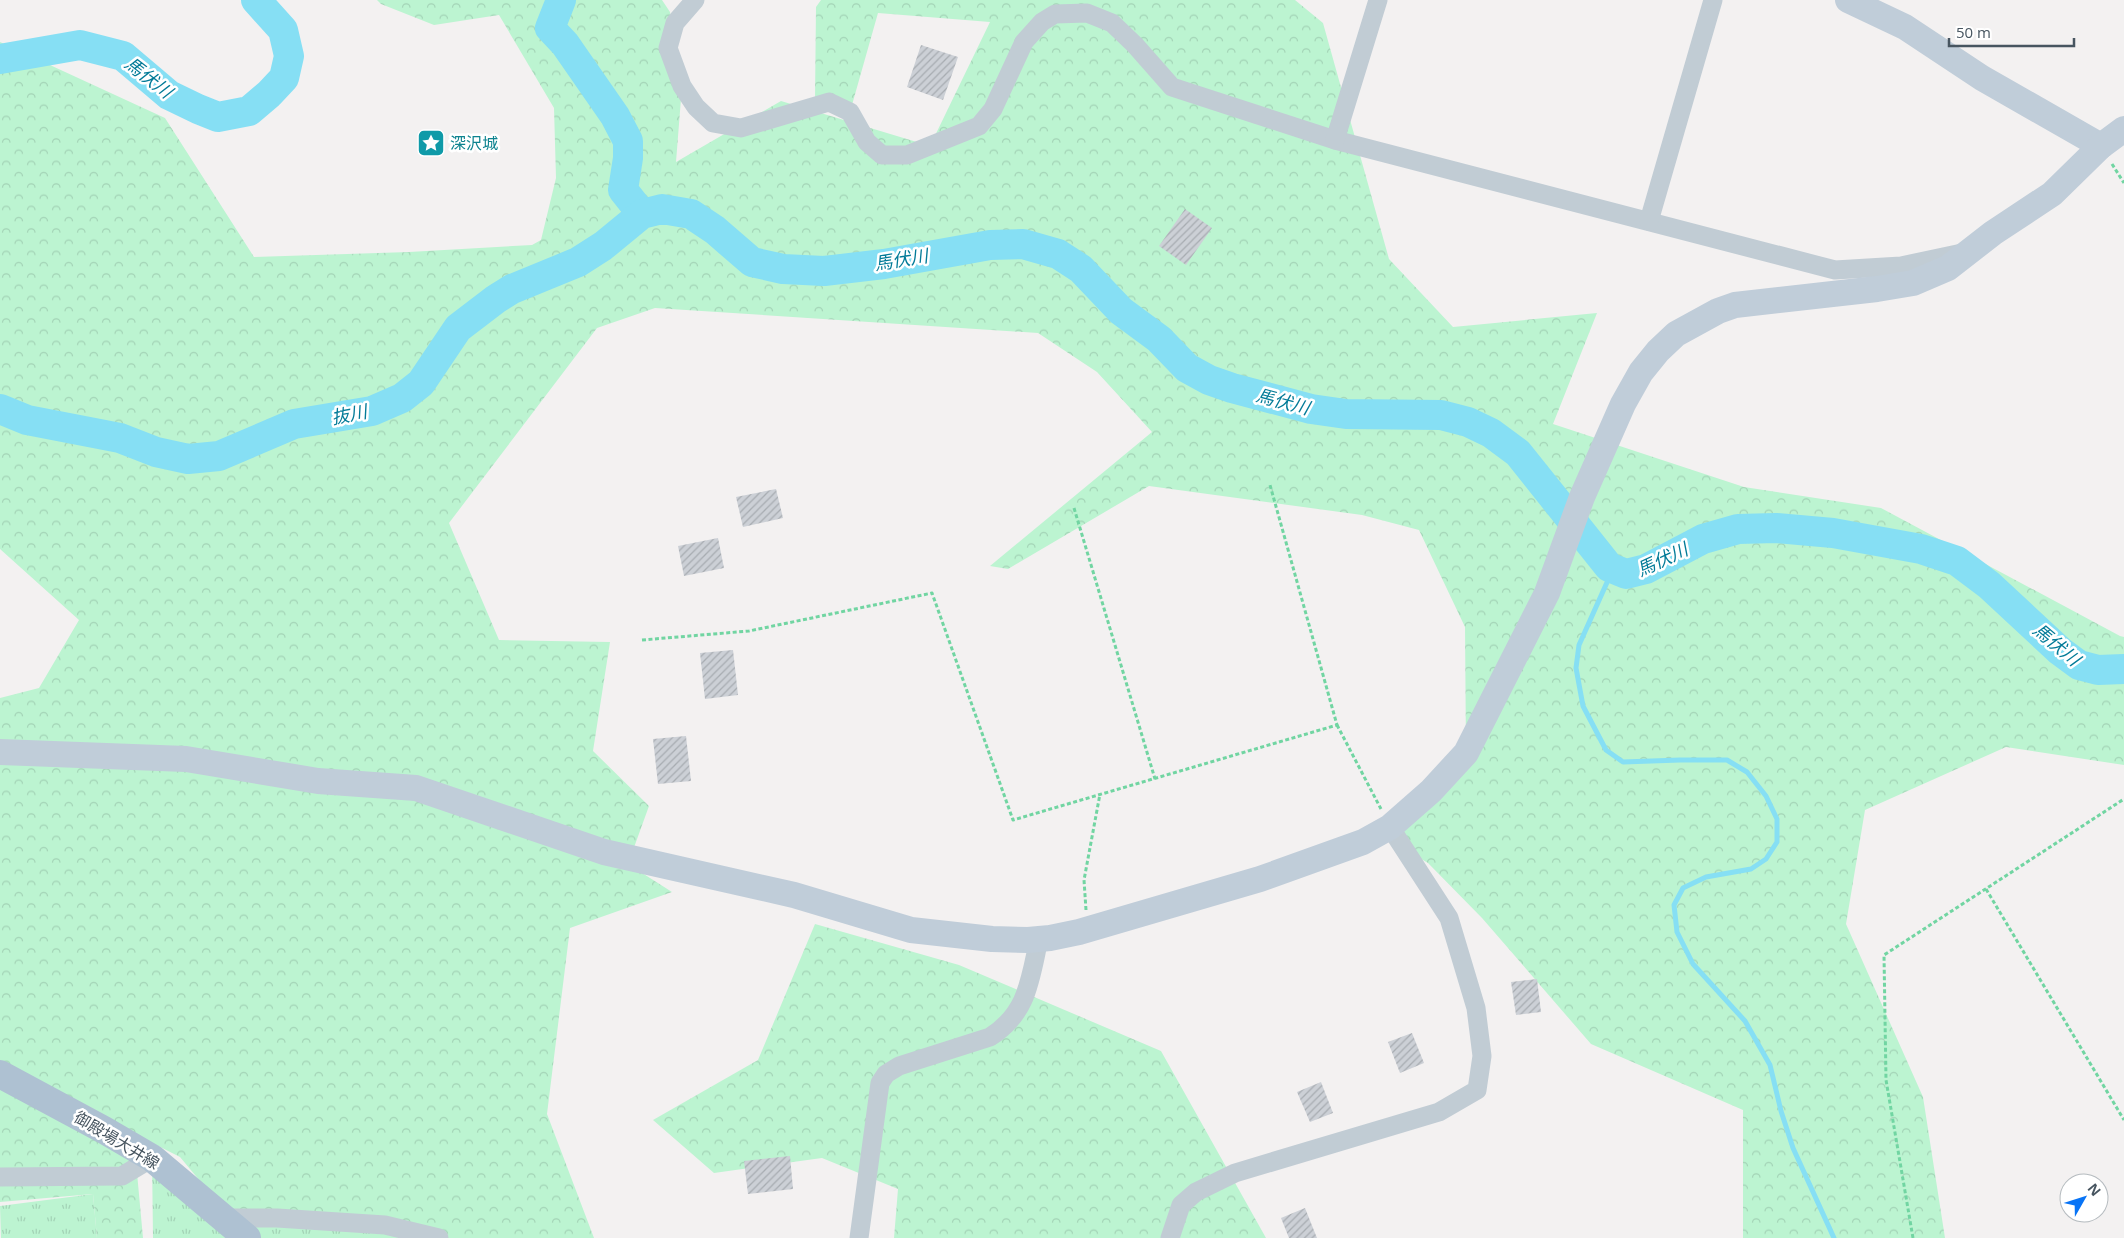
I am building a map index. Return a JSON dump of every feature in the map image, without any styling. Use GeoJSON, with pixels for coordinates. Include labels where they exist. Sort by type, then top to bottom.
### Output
{"type":"FeatureCollection","features":[{"type":"Feature","properties":{"kind":"main road","name":"御殿場大井線"},"geometry":{"type":"LineString","coordinates":[[0,1074],[152,1158],[247,1238]]}},
{"type":"Feature","properties":{"kind":"street"},"geometry":{"type":"LineString","coordinates":[[695,0],[675,23],[668,48],[682,86],[696,107],[714,123],[740,128],[829,102],[850,112],[867,142],[882,155],[907,155],[979,126],[994,109],[1024,42],[1042,22],[1055,14],[1087,12],[1112,22],[1172,87],[1335,140],[1835,270],[1901,266],[1970,252]]}},
{"type":"Feature","properties":{"kind":"street"},"geometry":{"type":"LineString","coordinates":[[1335,140],[1378,0]]}},
{"type":"Feature","properties":{"kind":"street"},"geometry":{"type":"LineString","coordinates":[[1649,221],[1713,0]]}},
{"type":"Feature","properties":{"kind":"street"},"geometry":{"type":"LineString","coordinates":[[1848,0],[1905,27],[1982,78],[2101,146]]}},
{"type":"Feature","properties":{"kind":"street"},"geometry":{"type":"LineString","coordinates":[[0,752],[186,759],[318,780],[416,788],[604,852],[794,895],[910,930],[992,938],[1050,938],[1260,878],[1363,842],[1390,827],[1431,791],[1466,753],[1547,593],[1582,497],[1623,404],[1641,372],[1658,351],[1676,334],[1718,311],[1735,305],[1913,283],[1948,268],[1993,233],[2052,194],[2101,146],[2124,129]]}},
{"type":"Feature","properties":{"kind":"street"},"geometry":{"type":"LineString","coordinates":[[1170,1238],[1181,1205],[1196,1192],[1235,1173],[1439,1112],[1477,1090],[1482,1056],[1476,1008],[1449,918],[1390,827]]}},
{"type":"Feature","properties":{"kind":"street"},"geometry":{"type":"LineString","coordinates":[[859,1238],[880,1083],[886,1074],[899,1066],[990,1037],[1003,1029],[1015,1016],[1028,990],[1038,939]]}},
{"type":"Feature","properties":{"kind":"street"},"geometry":{"type":"LineString","coordinates":[[0,1177],[122,1176],[152,1158]]}},
{"type":"Feature","properties":{"kind":"street"},"geometry":{"type":"LineString","coordinates":[[224,1218],[276,1218],[385,1225],[439,1238]]}},
{"type":"Feature","properties":{"kind":"path"},"geometry":{"type":"LineString","coordinates":[[1270,485],[1337,725],[1390,827]]}},
{"type":"Feature","properties":{"kind":"path"},"geometry":{"type":"LineString","coordinates":[[1074,508],[1155,779]]}},
{"type":"Feature","properties":{"kind":"path"},"geometry":{"type":"LineString","coordinates":[[642,640],[749,631],[932,593],[1013,820],[1337,725]]}},
{"type":"Feature","properties":{"kind":"path"},"geometry":{"type":"LineString","coordinates":[[1088,928],[1084,880],[1100,794]]}},
{"type":"Feature","properties":{"kind":"path"},"geometry":{"type":"LineString","coordinates":[[1914,1238],[1886,1080],[1884,955],[2124,799]]}},
{"type":"Feature","properties":{"kind":"path"},"geometry":{"type":"LineString","coordinates":[[1986,889],[2124,1120]]}},
{"type":"Feature","properties":{"kind":"green space"},"geometry":{"type":"Polygon","coordinates":[[[377,0],[662,0],[670,12],[682,86],[676,162],[781,101],[930,146],[990,22],[878,13],[850,112],[815,99],[816,7],[821,0],[1295,0],[1323,23],[1389,259],[1453,327],[1597,313],[1553,424],[1744,487],[1881,508],[2124,637],[2124,765],[2006,747],[1865,810],[1846,924],[1923,1097],[1945,1238],[1743,1238],[1743,1110],[1591,1044],[1482,918],[1428,863],[1388,839],[1466,753],[1465,627],[1419,530],[1362,515],[1149,486],[1008,569],[990,566],[1152,432],[1097,372],[1038,333],[655,308],[597,328],[449,523],[499,640],[610,642],[593,751],[649,806],[628,864],[672,892],[570,928],[547,1114],[594,1238],[414,1238],[385,1225],[235,1223],[180,1157],[0,1066],[0,698],[39,688],[79,620],[0,549],[0,42],[165,118],[254,257],[409,252],[532,245],[541,240],[556,178],[554,108],[499,15],[434,25],[381,4],[377,0]]]}},
{"type":"Feature","properties":{"kind":"green space"},"geometry":{"type":"Polygon","coordinates":[[[815,924],[959,965],[1161,1051],[1266,1238],[894,1238],[898,1189],[822,1158],[714,1173],[653,1120],[758,1060],[815,924]]]}},
{"type":"Feature","properties":{"kind":"green space"},"geometry":{"type":"Polygon","coordinates":[[[0,1081],[135,1151],[143,1238],[97,1238],[93,1194],[0,1202],[0,1081]]]}},
{"type":"Feature","properties":{"kind":"green space"},"geometry":{"type":"Polygon","coordinates":[[[152,1158],[239,1223],[392,1233],[403,1238],[153,1238],[152,1158]]]}},
{"type":"Feature","properties":{"kind":"green space"},"geometry":{"type":"Polygon","coordinates":[[[93,1194],[97,1238],[1,1238],[0,1206],[93,1194]]]}},
{"type":"Feature","properties":{"kind":"building"},"geometry":{"type":"Polygon","coordinates":[[[921,45],[958,57],[943,100],[907,87],[921,45]]]}},
{"type":"Feature","properties":{"kind":"building"},"geometry":{"type":"Polygon","coordinates":[[[1185,209],[1212,228],[1186,265],[1159,246],[1185,209]]]}},
{"type":"Feature","properties":{"kind":"building"},"geometry":{"type":"Polygon","coordinates":[[[776,489],[783,518],[743,527],[736,497],[776,489]]]}},
{"type":"Feature","properties":{"kind":"building"},"geometry":{"type":"Polygon","coordinates":[[[718,538],[724,568],[684,576],[678,546],[718,538]]]}},
{"type":"Feature","properties":{"kind":"building"},"geometry":{"type":"Polygon","coordinates":[[[733,650],[738,695],[705,699],[700,653],[733,650]]]}},
{"type":"Feature","properties":{"kind":"building"},"geometry":{"type":"Polygon","coordinates":[[[686,736],[691,781],[658,784],[653,739],[686,736]]]}},
{"type":"Feature","properties":{"kind":"building"},"geometry":{"type":"Polygon","coordinates":[[[1537,979],[1541,1012],[1516,1015],[1511,982],[1537,979]]]}},
{"type":"Feature","properties":{"kind":"building"},"geometry":{"type":"Polygon","coordinates":[[[1412,1033],[1424,1063],[1400,1073],[1388,1042],[1412,1033]]]}},
{"type":"Feature","properties":{"kind":"building"},"geometry":{"type":"Polygon","coordinates":[[[1321,1082],[1333,1113],[1310,1122],[1297,1092],[1321,1082]]]}},
{"type":"Feature","properties":{"kind":"building"},"geometry":{"type":"Polygon","coordinates":[[[790,1156],[793,1189],[748,1194],[744,1161],[790,1156]]]}},
{"type":"Feature","properties":{"kind":"building"},"geometry":{"type":"Polygon","coordinates":[[[1305,1208],[1317,1238],[1289,1238],[1281,1218],[1305,1208]]]}},
{"type":"Feature","properties":{"kind":"waterway","name":"馬伏川"},"geometry":{"type":"LineString","coordinates":[[0,59],[80,45],[123,56],[169,95],[218,117],[249,111],[284,78],[289,56],[283,30],[256,0]]}},
{"type":"Feature","properties":{"kind":"waterway","name":"馬伏川"},"geometry":{"type":"LineString","coordinates":[[561,0],[550,28],[565,44],[615,116],[628,141],[628,158],[623,190],[642,214]]}},
{"type":"Feature","properties":{"kind":"waterway","name":"馬伏川"},"geometry":{"type":"LineString","coordinates":[[0,409],[27,420],[120,438],[156,452],[188,459],[219,456],[294,424],[372,411],[402,398],[421,383],[458,328],[496,299],[512,289],[578,262],[603,246],[642,214],[662,209],[691,214],[715,230],[752,262],[783,269],[824,271],[884,264],[990,245],[1023,244],[1058,254],[1081,269],[1121,311],[1159,339],[1187,368],[1209,380],[1311,409],[1346,414],[1441,415],[1468,422],[1491,433],[1518,453],[1609,567],[1626,574],[1646,569],[1703,539],[1738,529],[1776,528],[1833,533],[1921,549],[1957,561],[1989,585],[2060,651],[2079,665],[2098,670],[2124,669]]}},
{"type":"Feature","properties":{"kind":"waterway"},"geometry":{"type":"LineString","coordinates":[[1613,569],[1579,645],[1576,668],[1583,706],[1606,750],[1623,762],[1727,760],[1747,772],[1766,796],[1777,819],[1777,842],[1766,859],[1751,869],[1706,877],[1683,888],[1674,905],[1677,932],[1693,964],[1745,1021],[1770,1065],[1781,1111],[1793,1148],[1834,1238]]}},
{"type":"Feature","properties":{"kind":"place","name":"深沢城"},"geometry":{"type":"Point","coordinates":[431,143]}},
{"type":"Feature","properties":{"kind":"water label","name":"抜川"},"geometry":{"type":"Point","coordinates":[349,414]}}]}
